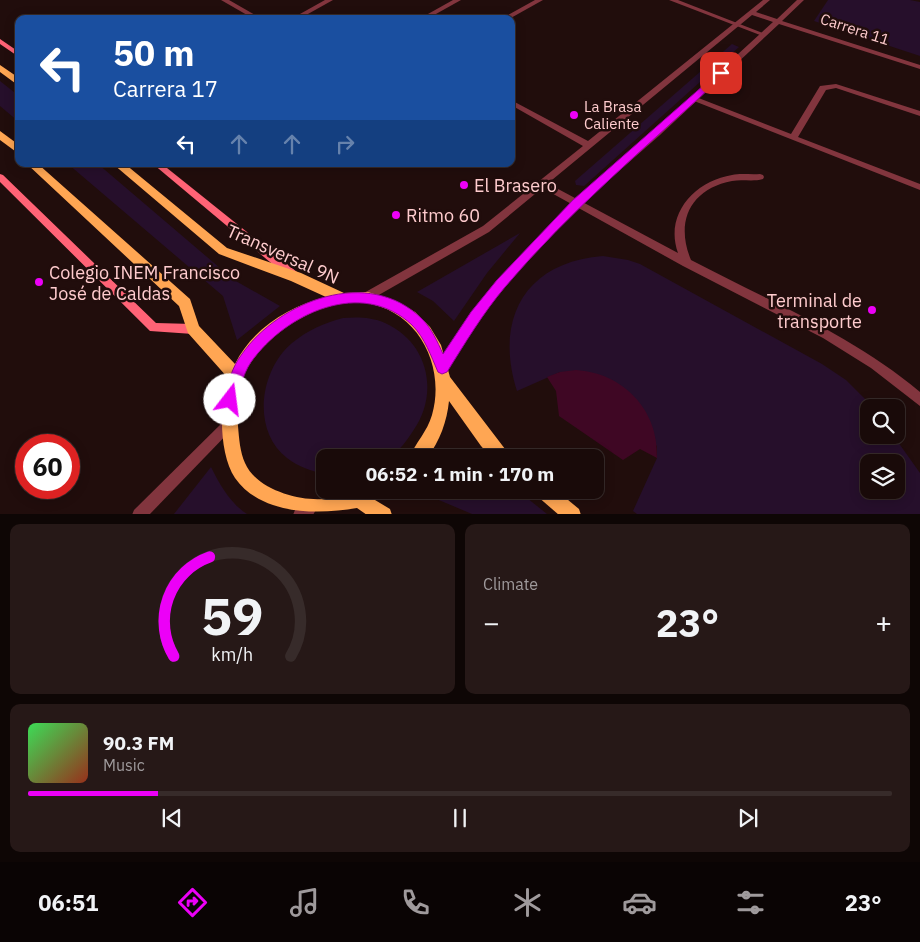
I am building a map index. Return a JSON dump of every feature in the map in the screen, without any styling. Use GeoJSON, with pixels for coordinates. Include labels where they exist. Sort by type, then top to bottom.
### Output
{"type":"FeatureCollection","features":[{"type":"Feature","properties":{"kind":"main road"},"geometry":{"type":"LineString","coordinates":[[0,41],[15,53]]}},
{"type":"Feature","properties":{"kind":"main road"},"geometry":{"type":"LineString","coordinates":[[0,68],[15,80]]}},
{"type":"Feature","properties":{"kind":"main road"},"geometry":{"type":"LineString","coordinates":[[0,134],[15,147]]}},
{"type":"Feature","properties":{"kind":"main road"},"geometry":{"type":"LineString","coordinates":[[35,167],[185,303],[193,329],[236,376]]}},
{"type":"Feature","properties":{"kind":"main road","name":"Transversal 9N"},"geometry":{"type":"LineString","coordinates":[[122,167],[223,250],[296,278],[342,299]]}},
{"type":"Feature","properties":{"kind":"main road"},"geometry":{"type":"LineString","coordinates":[[161,167],[296,278]]}},
{"type":"Feature","properties":{"kind":"main road"},"geometry":{"type":"LineString","coordinates":[[0,177],[154,328],[193,329]]}},
{"type":"Feature","properties":{"kind":"main road"},"geometry":{"type":"LineString","coordinates":[[384,514],[359,500],[334,507],[305,511],[282,502],[259,489],[240,471],[234,452],[230,423],[230,400],[236,376],[245,359],[279,323],[300,311],[322,303],[342,299],[366,297],[385,302],[402,310],[417,322],[429,337],[443,374],[456,400],[496,449]]}},
{"type":"Feature","properties":{"kind":"main road"},"geometry":{"type":"LineString","coordinates":[[423,449],[432,436],[441,408],[443,374]]}},
{"type":"Feature","properties":{"kind":"main road"},"geometry":{"type":"LineString","coordinates":[[555,499],[574,514]]}},
{"type":"Feature","properties":{"kind":"street"},"geometry":{"type":"LineString","coordinates":[[224,0],[252,15]]}},
{"type":"Feature","properties":{"kind":"street"},"geometry":{"type":"LineString","coordinates":[[302,15],[330,0]]}},
{"type":"Feature","properties":{"kind":"street"},"geometry":{"type":"LineString","coordinates":[[430,15],[458,0]]}},
{"type":"Feature","properties":{"kind":"street"},"geometry":{"type":"LineString","coordinates":[[512,15],[540,0]]}},
{"type":"Feature","properties":{"kind":"street"},"geometry":{"type":"LineString","coordinates":[[672,0],[762,34]]}},
{"type":"Feature","properties":{"kind":"street"},"geometry":{"type":"LineString","coordinates":[[366,297],[486,229],[767,0]]}},
{"type":"Feature","properties":{"kind":"street"},"geometry":{"type":"LineString","coordinates":[[443,374],[475,316],[501,283],[576,203],[801,0]]}},
{"type":"Feature","properties":{"kind":"street","name":"Carrera 11"},"geometry":{"type":"LineString","coordinates":[[751,12],[920,67]]}},
{"type":"Feature","properties":{"kind":"street"},"geometry":{"type":"LineString","coordinates":[[793,138],[823,88],[830,86],[836,86],[920,114]]}},
{"type":"Feature","properties":{"kind":"street"},"geometry":{"type":"LineString","coordinates":[[693,98],[920,187]]}},
{"type":"Feature","properties":{"kind":"street"},"geometry":{"type":"LineString","coordinates":[[515,104],[588,145]]}},
{"type":"Feature","properties":{"kind":"street"},"geometry":{"type":"LineString","coordinates":[[687,263],[679,238],[681,216],[691,198],[709,186],[732,178],[760,178]]}},
{"type":"Feature","properties":{"kind":"street"},"geometry":{"type":"LineString","coordinates":[[542,184],[687,263],[841,341],[893,375],[920,400]]}},
{"type":"Feature","properties":{"kind":"street"},"geometry":{"type":"LineString","coordinates":[[139,514],[230,423]]}},
{"type":"Feature","properties":{"kind":"shaded area"},"geometry":{"type":"Polygon","coordinates":[[[828,0],[910,0],[920,2],[920,56],[814,21],[828,0]]]}},
{"type":"Feature","properties":{"kind":"shaded area"},"geometry":{"type":"Polygon","coordinates":[[[732,44],[739,47],[584,186],[576,185],[575,181],[732,44]]]}},
{"type":"Feature","properties":{"kind":"shaded area"},"geometry":{"type":"Polygon","coordinates":[[[0,81],[15,93],[15,119],[0,106],[0,81]]]}},
{"type":"Feature","properties":{"kind":"shaded area"},"geometry":{"type":"Polygon","coordinates":[[[72,167],[102,167],[234,280],[280,306],[237,340],[223,296],[72,167]]]}},
{"type":"Feature","properties":{"kind":"shaded area"},"geometry":{"type":"Polygon","coordinates":[[[520,233],[487,273],[454,321],[433,301],[417,292],[520,233]]]}},
{"type":"Feature","properties":{"kind":"shaded area"},"geometry":{"type":"Polygon","coordinates":[[[603,256],[640,264],[822,364],[846,380],[865,399],[860,399],[860,444],[899,444],[920,473],[920,514],[637,514],[633,511],[657,458],[657,446],[560,372],[517,391],[511,365],[510,340],[514,318],[522,299],[535,282],[553,270],[576,261],[603,256]]]}},
{"type":"Feature","properties":{"kind":"shaded area"},"geometry":{"type":"Polygon","coordinates":[[[343,318],[364,318],[380,321],[400,332],[420,356],[425,370],[427,385],[426,401],[413,431],[399,449],[316,449],[316,472],[296,464],[287,458],[276,446],[268,432],[264,416],[264,400],[273,368],[281,355],[304,334],[329,322],[343,318]]]}},
{"type":"Feature","properties":{"kind":"shaded area"},"geometry":{"type":"Polygon","coordinates":[[[576,370],[609,378],[635,397],[645,410],[652,424],[657,458],[640,449],[623,460],[559,416],[556,391],[547,377],[560,372],[576,370]]]}},
{"type":"Feature","properties":{"kind":"shaded area"},"geometry":{"type":"Polygon","coordinates":[[[211,467],[231,499],[247,514],[174,514],[211,467]]]}},
{"type":"Feature","properties":{"kind":"shaded area"},"geometry":{"type":"Polygon","coordinates":[[[436,499],[528,499],[547,514],[472,514],[436,499]]]}},
{"type":"Feature","properties":{"kind":"place","name":"La Brasa Caliente"},"geometry":{"type":"Point","coordinates":[574,115]}},
{"type":"Feature","properties":{"kind":"place","name":"El Brasero"},"geometry":{"type":"Point","coordinates":[464,185]}},
{"type":"Feature","properties":{"kind":"place","name":"Ritmo 60"},"geometry":{"type":"Point","coordinates":[396,215]}},
{"type":"Feature","properties":{"kind":"place","name":"Colegio INEM Francisco José de Caldas"},"geometry":{"type":"Point","coordinates":[39,282]}},
{"type":"Feature","properties":{"kind":"place","name":"Terminal de transporte"},"geometry":{"type":"Point","coordinates":[872,310]}},
{"type":"Feature","properties":{"kind":"route"},"geometry":{"type":"LineString","coordinates":[[230,400],[236,376],[245,359],[279,323],[300,311],[322,303],[342,299],[366,297],[385,302],[402,310],[417,322],[429,337],[442,367],[475,316],[501,283],[576,203],[657,133],[721,73]]}}]}
